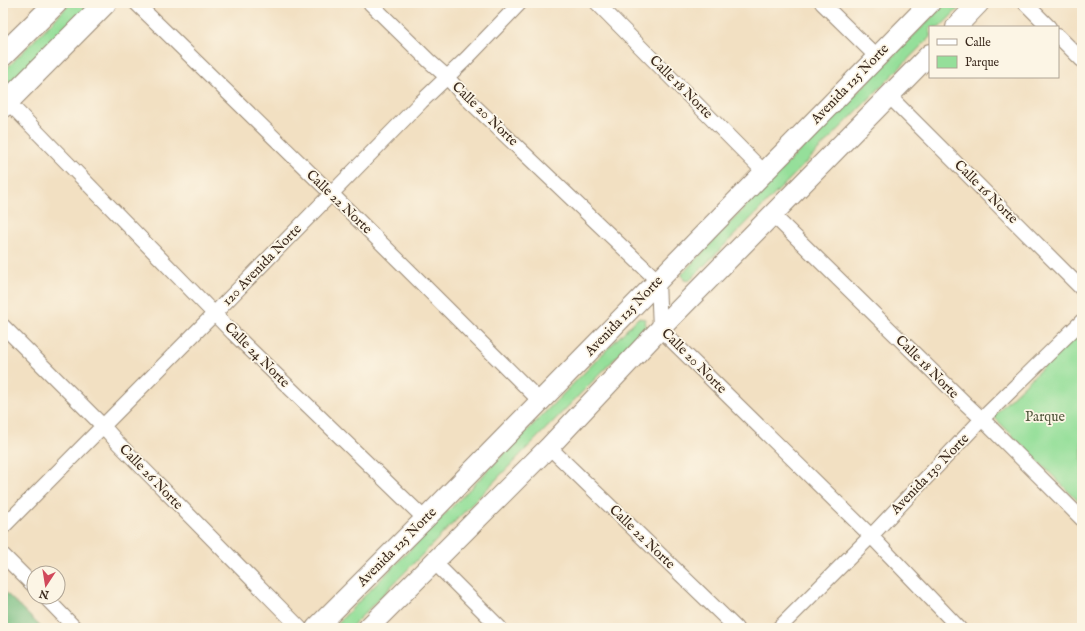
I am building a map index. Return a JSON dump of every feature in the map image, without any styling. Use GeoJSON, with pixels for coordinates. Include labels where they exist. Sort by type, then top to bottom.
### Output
{"type":"FeatureCollection","features":[{"type":"Feature","properties":{"kind":"main road"},"geometry":{"type":"LineString","coordinates":[[3,55],[56,3]]}},
{"type":"Feature","properties":{"kind":"main road"},"geometry":{"type":"LineString","coordinates":[[5,104],[105,3]]}},
{"type":"Feature","properties":{"kind":"main road","name":"Avenida 125 Norte"},"geometry":{"type":"LineString","coordinates":[[316,628],[425,519],[930,3]]}},
{"type":"Feature","properties":{"kind":"main road"},"geometry":{"type":"LineString","coordinates":[[957,26],[979,3]]}},
{"type":"Feature","properties":{"kind":"main road"},"geometry":{"type":"LineString","coordinates":[[368,628],[549,447],[660,329],[929,55]]}},
{"type":"Feature","properties":{"kind":"street","name":"Calle 22 Norte"},"geometry":{"type":"LineString","coordinates":[[136,3],[354,216],[540,401]]}},
{"type":"Feature","properties":{"kind":"street","name":"Calle 20 Norte"},"geometry":{"type":"LineString","coordinates":[[370,3],[447,77],[461,93],[658,281],[660,329],[871,536],[959,628]]}},
{"type":"Feature","properties":{"kind":"street","name":"120 Avenida Norte"},"geometry":{"type":"LineString","coordinates":[[3,527],[520,3]]}},
{"type":"Feature","properties":{"kind":"street","name":"Calle 18 Norte"},"geometry":{"type":"LineString","coordinates":[[598,3],[764,172]]}},
{"type":"Feature","properties":{"kind":"street"},"geometry":{"type":"LineString","coordinates":[[822,3],[877,57]]}},
{"type":"Feature","properties":{"kind":"street"},"geometry":{"type":"LineString","coordinates":[[1025,3],[1048,26]]}},
{"type":"Feature","properties":{"kind":"street"},"geometry":{"type":"LineString","coordinates":[[1059,37],[1082,60]]}},
{"type":"Feature","properties":{"kind":"street","name":"Calle 16 Norte"},"geometry":{"type":"LineString","coordinates":[[889,96],[1082,289]]}},
{"type":"Feature","properties":{"kind":"street","name":"Calle 24 Norte"},"geometry":{"type":"LineString","coordinates":[[5,104],[215,313],[233,333],[425,519]]}},
{"type":"Feature","properties":{"kind":"street","name":"Calle 18 Norte"},"geometry":{"type":"LineString","coordinates":[[772,214],[982,419],[1082,520]]}},
{"type":"Feature","properties":{"kind":"street","name":"Avenida 130 Norte"},"geometry":{"type":"LineString","coordinates":[[779,628],[871,536],[982,419],[1082,321]]}},
{"type":"Feature","properties":{"kind":"street","name":"Calle 26 Norte"},"geometry":{"type":"LineString","coordinates":[[3,326],[300,628]]}},
{"type":"Feature","properties":{"kind":"street","name":"Calle 22 Norte"},"geometry":{"type":"LineString","coordinates":[[549,447],[736,628]]}},
{"type":"Feature","properties":{"kind":"street"},"geometry":{"type":"LineString","coordinates":[[3,555],[26,578]]}},
{"type":"Feature","properties":{"kind":"street"},"geometry":{"type":"LineString","coordinates":[[434,562],[500,628]]}},
{"type":"Feature","properties":{"kind":"street"},"geometry":{"type":"LineString","coordinates":[[53,605],[76,628]]}},
{"type":"Feature","properties":{"kind":"green space"},"geometry":{"type":"Polygon","coordinates":[[[71,3],[91,3],[3,93],[3,72],[71,3]]]}},
{"type":"Feature","properties":{"kind":"green space"},"geometry":{"type":"Polygon","coordinates":[[[946,3],[964,3],[941,26],[929,26],[929,38],[689,281],[684,280],[682,274],[769,182],[946,3]]]}},
{"type":"Feature","properties":{"kind":"green space"},"geometry":{"type":"Polygon","coordinates":[[[638,318],[645,319],[646,327],[350,628],[333,628],[638,318]]]}},
{"type":"Feature","properties":{"kind":"green space","name":"Parque"},"geometry":{"type":"Polygon","coordinates":[[[1082,329],[1082,505],[993,416],[1082,329]]]}},
{"type":"Feature","properties":{"kind":"green space"},"geometry":{"type":"Polygon","coordinates":[[[3,590],[42,628],[3,628],[3,590]]]}}]}
